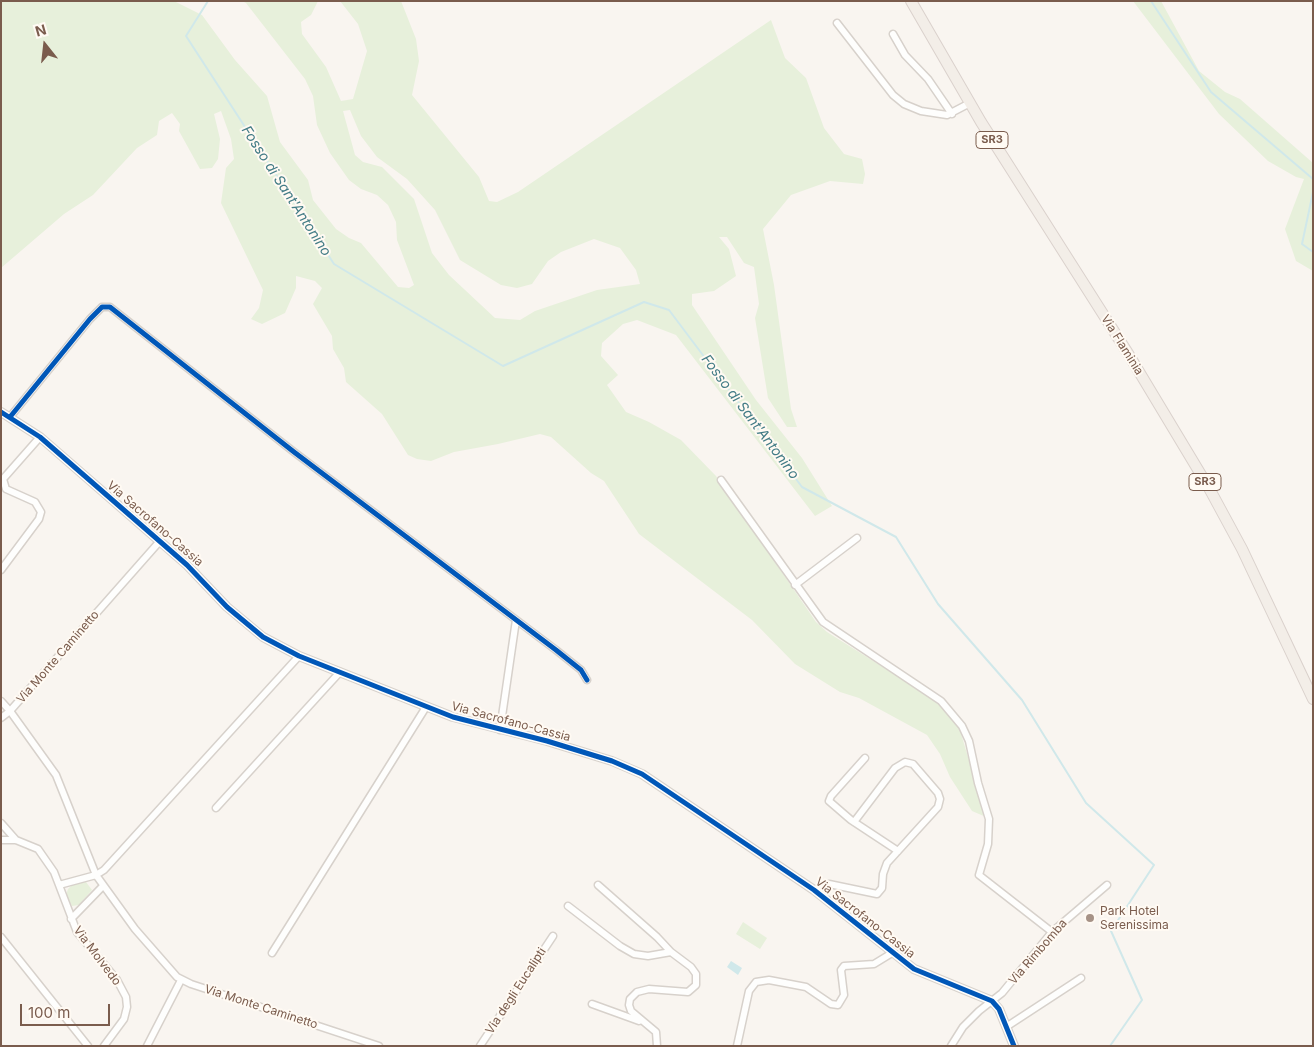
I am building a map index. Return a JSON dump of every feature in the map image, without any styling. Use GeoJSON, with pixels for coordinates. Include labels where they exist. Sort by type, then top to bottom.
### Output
{"type":"FeatureCollection","features":[{"type":"Feature","properties":{"kind":"main road","name":"Via Flaminia"},"geometry":{"type":"LineString","coordinates":[[911,1],[970,103],[1209,488],[1254,574],[1313,698]]}},
{"type":"Feature","properties":{"kind":"street"},"geometry":{"type":"LineString","coordinates":[[838,23],[900,102],[921,111],[946,115],[952,114],[970,103]]}},
{"type":"Feature","properties":{"kind":"street"},"geometry":{"type":"LineString","coordinates":[[893,34],[905,55],[928,79],[952,114]]}},
{"type":"Feature","properties":{"kind":"street"},"geometry":{"type":"LineString","coordinates":[[10,417],[90,320],[102,307],[110,307],[294,452],[579,669],[587,680]]}},
{"type":"Feature","properties":{"kind":"street","name":"Via Sacrofano-Cassia"},"geometry":{"type":"LineString","coordinates":[[1,412],[40,437],[194,571],[240,619],[263,637],[299,656],[426,707],[500,730],[612,760],[642,774],[814,890],[858,923],[892,953],[924,974],[992,1001]]}},
{"type":"Feature","properties":{"kind":"street"},"geometry":{"type":"LineString","coordinates":[[1,570],[38,519],[41,512],[35,502],[6,489],[3,479],[40,437]]}},
{"type":"Feature","properties":{"kind":"street"},"geometry":{"type":"LineString","coordinates":[[721,480],[795,585],[829,628],[933,695],[952,712],[969,741],[978,783],[989,819],[988,844],[979,875],[1052,932]]}},
{"type":"Feature","properties":{"kind":"street"},"geometry":{"type":"LineString","coordinates":[[795,585],[857,538]]}},
{"type":"Feature","properties":{"kind":"street","name":"Via Monte Caminetto"},"geometry":{"type":"LineString","coordinates":[[160,541],[10,712],[56,775],[96,875],[103,886],[135,930],[181,980],[379,1046]]}},
{"type":"Feature","properties":{"kind":"street"},"geometry":{"type":"LineString","coordinates":[[500,730],[516,620]]}},
{"type":"Feature","properties":{"kind":"street"},"geometry":{"type":"LineString","coordinates":[[59,885],[96,875],[104,870],[299,656]]}},
{"type":"Feature","properties":{"kind":"street"},"geometry":{"type":"LineString","coordinates":[[216,808],[340,672]]}},
{"type":"Feature","properties":{"kind":"street"},"geometry":{"type":"LineString","coordinates":[[1,702],[10,712],[1,718]]}},
{"type":"Feature","properties":{"kind":"street"},"geometry":{"type":"LineString","coordinates":[[272,953],[426,707]]}},
{"type":"Feature","properties":{"kind":"street"},"geometry":{"type":"LineString","coordinates":[[865,758],[829,799],[831,804],[854,822],[898,851]]}},
{"type":"Feature","properties":{"kind":"street"},"geometry":{"type":"LineString","coordinates":[[814,890],[829,884],[877,894],[882,888],[885,868],[939,802],[938,793],[912,764],[905,762],[895,768],[854,822]]}},
{"type":"Feature","properties":{"kind":"street"},"geometry":{"type":"LineString","coordinates":[[1,823],[16,840]]}},
{"type":"Feature","properties":{"kind":"street"},"geometry":{"type":"LineString","coordinates":[[1,840],[16,840]]}},
{"type":"Feature","properties":{"kind":"street","name":"Via Molvedo"},"geometry":{"type":"LineString","coordinates":[[16,840],[32,845],[43,854],[59,885],[79,935],[112,974],[126,997],[127,1007],[124,1019],[104,1046]]}},
{"type":"Feature","properties":{"kind":"street"},"geometry":{"type":"LineString","coordinates":[[598,885],[653,932],[671,952],[693,969],[697,977],[693,990],[685,993],[654,989],[635,993],[629,1006],[641,1021],[656,1032],[657,1046]]}},
{"type":"Feature","properties":{"kind":"street","name":"Via Rimbomba"},"geometry":{"type":"LineString","coordinates":[[951,1046],[963,1026],[1002,993],[1052,932],[1107,885]]}},
{"type":"Feature","properties":{"kind":"street","name":"Via Molvedo"},"geometry":{"type":"LineString","coordinates":[[71,918],[103,886]]}},
{"type":"Feature","properties":{"kind":"street"},"geometry":{"type":"LineString","coordinates":[[568,906],[620,946],[634,954],[648,956],[671,952]]}},
{"type":"Feature","properties":{"kind":"street","name":"Via degli Eucalipti"},"geometry":{"type":"LineString","coordinates":[[480,1046],[553,936]]}},
{"type":"Feature","properties":{"kind":"street"},"geometry":{"type":"LineString","coordinates":[[1,937],[88,1046]]}},
{"type":"Feature","properties":{"kind":"street"},"geometry":{"type":"LineString","coordinates":[[737,1046],[748,991],[756,982],[769,980],[806,987],[819,994],[831,1004],[838,1005],[844,995],[842,970],[844,966],[874,964],[892,953]]}},
{"type":"Feature","properties":{"kind":"street"},"geometry":{"type":"LineString","coordinates":[[1006,1027],[1081,978]]}},
{"type":"Feature","properties":{"kind":"street"},"geometry":{"type":"LineString","coordinates":[[147,1046],[181,980]]}},
{"type":"Feature","properties":{"kind":"street"},"geometry":{"type":"LineString","coordinates":[[992,1001],[1014,1046]]}},
{"type":"Feature","properties":{"kind":"street"},"geometry":{"type":"LineString","coordinates":[[592,1004],[641,1021]]}},
{"type":"Feature","properties":{"kind":"green space"},"geometry":{"type":"Polygon","coordinates":[[[1,1],[174,1],[202,15],[235,60],[267,96],[280,142],[308,180],[313,200],[336,229],[349,238],[361,243],[398,287],[409,288],[414,285],[397,240],[396,222],[388,205],[377,195],[361,189],[349,180],[330,153],[317,125],[313,96],[305,79],[246,3],[242,1],[318,1],[311,15],[301,22],[302,34],[326,67],[341,101],[353,99],[367,51],[358,24],[340,1],[401,1],[416,39],[419,61],[412,95],[479,177],[489,201],[497,202],[518,192],[771,20],[785,58],[806,78],[824,128],[844,154],[862,159],[865,174],[863,184],[830,181],[791,195],[763,229],[774,285],[791,409],[797,427],[787,427],[768,398],[755,318],[759,304],[754,267],[744,263],[727,237],[719,237],[729,249],[736,276],[714,291],[692,294],[692,305],[756,400],[802,458],[832,506],[815,516],[676,335],[637,320],[623,324],[602,343],[601,356],[618,375],[607,385],[626,412],[649,422],[681,440],[716,476],[816,622],[827,632],[942,704],[959,727],[986,817],[972,811],[950,777],[940,754],[927,735],[859,698],[840,692],[795,664],[752,620],[639,534],[604,481],[591,473],[551,437],[540,434],[454,452],[431,461],[417,459],[408,455],[382,414],[346,382],[344,368],[333,349],[332,336],[313,304],[322,288],[315,281],[296,276],[296,288],[285,313],[262,324],[251,319],[259,308],[263,290],[221,203],[226,168],[234,159],[231,139],[221,111],[214,114],[220,139],[218,159],[212,168],[200,169],[179,131],[180,124],[172,113],[159,121],[157,135],[137,148],[93,195],[64,214],[1,268],[1,1]],[[350,110],[343,111],[355,155],[363,162],[382,167],[414,199],[432,253],[449,275],[495,318],[520,320],[535,311],[597,290],[640,284],[636,270],[620,248],[594,239],[561,252],[548,261],[532,284],[517,288],[501,285],[460,260],[435,210],[407,179],[377,157],[361,136],[350,110]]]}},
{"type":"Feature","properties":{"kind":"green space"},"geometry":{"type":"Polygon","coordinates":[[[1133,1],[1161,1],[1199,71],[1225,92],[1240,99],[1313,163],[1313,271],[1296,261],[1285,229],[1304,179],[1296,177],[1268,161],[1219,114],[1133,1]]]}},
{"type":"Feature","properties":{"kind":"green space"},"geometry":{"type":"Polygon","coordinates":[[[86,882],[92,890],[79,905],[72,906],[66,895],[68,889],[72,885],[86,882]]]}},
{"type":"Feature","properties":{"kind":"green space"},"geometry":{"type":"Polygon","coordinates":[[[743,922],[767,938],[760,949],[736,934],[743,922]]]}},
{"type":"Feature","properties":{"kind":"water"},"geometry":{"type":"Polygon","coordinates":[[[731,961],[742,968],[738,975],[727,967],[731,961]]]}},
{"type":"Feature","properties":{"kind":"waterway","name":"Fosso di Sant'Antonino"},"geometry":{"type":"LineString","coordinates":[[208,1],[186,36],[334,264],[503,366],[644,302],[669,310],[802,487],[896,537],[938,604],[1022,700],[1086,803],[1154,865],[1111,931],[1142,1000],[1110,1046]]}},
{"type":"Feature","properties":{"kind":"waterway"},"geometry":{"type":"LineString","coordinates":[[1151,1],[1211,92],[1313,179]]}},
{"type":"Feature","properties":{"kind":"waterway"},"geometry":{"type":"LineString","coordinates":[[1313,192],[1302,244],[1313,252]]}},
{"type":"Feature","properties":{"kind":"cycle path"},"geometry":{"type":"LineString","coordinates":[[10,417],[90,319],[102,307],[110,307],[294,452],[556,650],[581,670],[587,680]]}},
{"type":"Feature","properties":{"kind":"cycle path"},"geometry":{"type":"LineString","coordinates":[[1,412],[40,437],[187,565],[227,607],[263,637],[299,656],[453,717],[547,741],[612,761],[642,774],[814,890],[914,969],[992,1001],[999,1009],[1014,1046]]}},
{"type":"Feature","properties":{"kind":"place","name":"Park Hotel Serenissima"},"geometry":{"type":"Point","coordinates":[1090,918]}}]}
